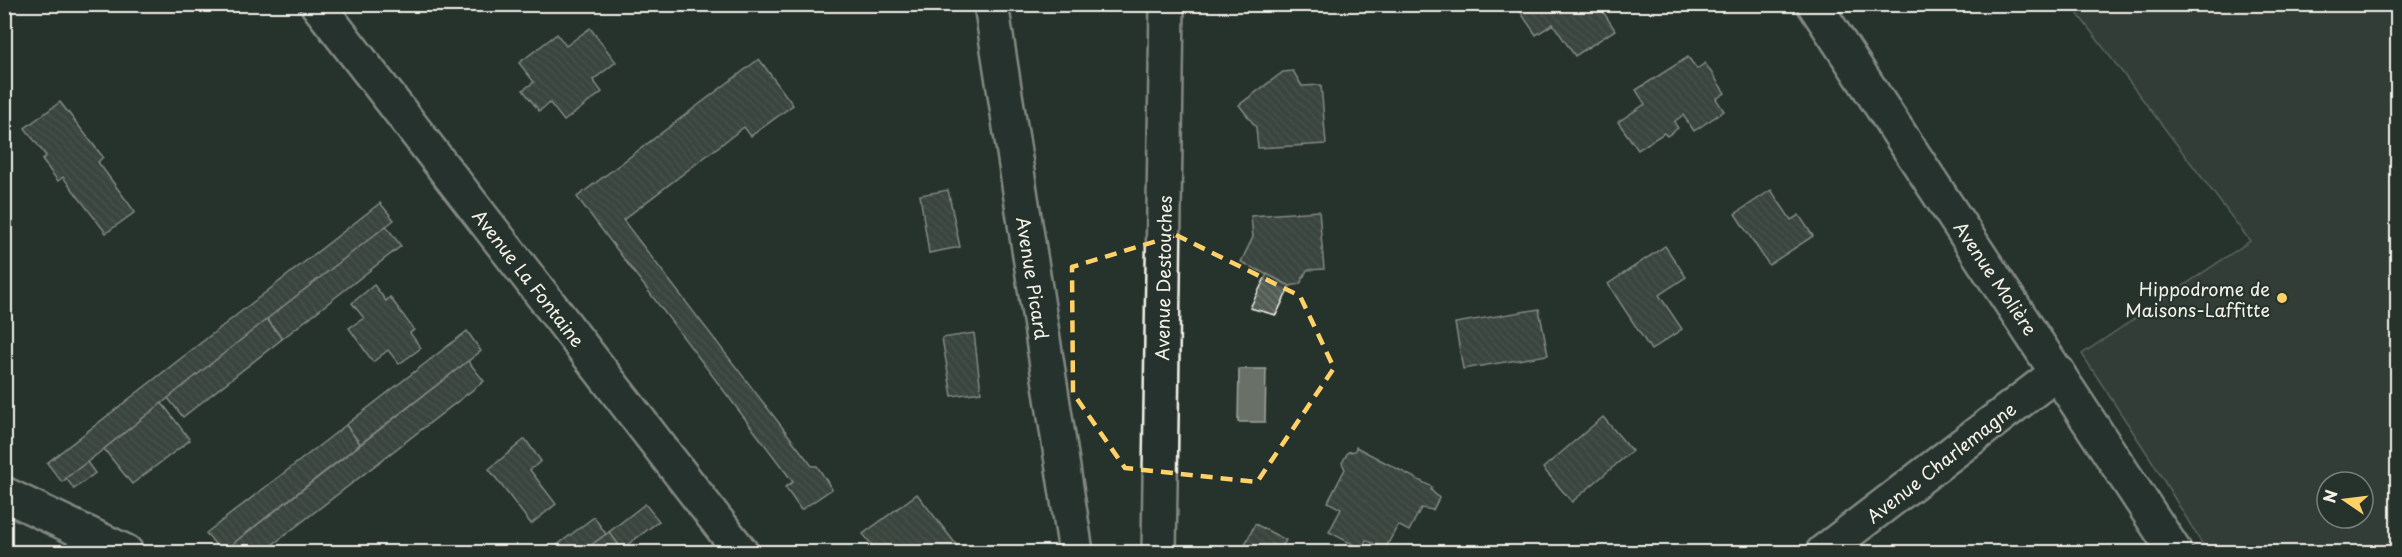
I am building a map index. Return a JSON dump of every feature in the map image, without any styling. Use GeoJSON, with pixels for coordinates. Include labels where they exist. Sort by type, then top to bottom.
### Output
{"type":"FeatureCollection","features":[{"type":"Feature","properties":{"kind":"street","name":"Avenue La Fontaine"},"geometry":{"type":"LineString","coordinates":[[317,4],[741,552]]}},
{"type":"Feature","properties":{"kind":"street","name":"Avenue Picard"},"geometry":{"type":"LineString","coordinates":[[990,4],[1076,552]]}},
{"type":"Feature","properties":{"kind":"street","name":"Avenue Destouches"},"geometry":{"type":"LineString","coordinates":[[1159,552],[1167,4]]}},
{"type":"Feature","properties":{"kind":"street","name":"Avenue Molière"},"geometry":{"type":"LineString","coordinates":[[1814,4],[2175,552]]}},
{"type":"Feature","properties":{"kind":"street","name":"Avenue Charlemagne"},"geometry":{"type":"LineString","coordinates":[[1823,552],[2058,372]]}},
{"type":"Feature","properties":{"kind":"street"},"geometry":{"type":"LineString","coordinates":[[4,494],[126,552]]}},
{"type":"Feature","properties":{"kind":"highlighted area"},"geometry":{"type":"Polygon","coordinates":[[[1176,235],[1300,296],[1334,368],[1257,482],[1125,468],[1073,393],[1072,267],[1176,235]]]}},
{"type":"Feature","properties":{"kind":"shaded area","name":"Hippodrome de Maisons-Laffitte"},"geometry":{"type":"Polygon","coordinates":[[[2071,5],[2397,5],[2397,552],[2207,552],[2152,461],[2082,354],[2250,241],[2071,5]]]}},
{"type":"Feature","properties":{"kind":"shaded area"},"geometry":{"type":"Polygon","coordinates":[[[1239,369],[1266,369],[1265,422],[1238,422],[1239,369]]]}},
{"type":"Feature","properties":{"kind":"building"},"geometry":{"type":"Polygon","coordinates":[[[1243,4],[1293,4],[1293,9],[1243,9],[1243,4]]]}},
{"type":"Feature","properties":{"kind":"building"},"geometry":{"type":"Polygon","coordinates":[[[1528,4],[1598,4],[1615,30],[1575,56],[1553,24],[1536,35],[1519,10],[1528,4]]]}},
{"type":"Feature","properties":{"kind":"building"},"geometry":{"type":"Polygon","coordinates":[[[590,28],[616,62],[593,80],[602,92],[564,121],[550,103],[539,111],[523,90],[534,82],[519,63],[557,34],[566,46],[590,28]]]}},
{"type":"Feature","properties":{"kind":"building"},"geometry":{"type":"Polygon","coordinates":[[[1688,57],[1697,69],[1705,63],[1725,93],[1716,99],[1724,111],[1694,131],[1683,115],[1674,122],[1678,128],[1667,136],[1664,133],[1638,150],[1618,122],[1645,104],[1636,90],[1688,57]]]}},
{"type":"Feature","properties":{"kind":"building"},"geometry":{"type":"Polygon","coordinates":[[[759,59],[793,105],[751,136],[744,127],[623,220],[812,466],[817,466],[832,489],[801,510],[785,487],[793,482],[577,197],[759,59]]]}},
{"type":"Feature","properties":{"kind":"building"},"geometry":{"type":"Polygon","coordinates":[[[1293,71],[1302,86],[1321,85],[1326,144],[1258,148],[1256,127],[1239,105],[1283,72],[1293,71]]]}},
{"type":"Feature","properties":{"kind":"building"},"geometry":{"type":"Polygon","coordinates":[[[60,102],[103,157],[98,162],[135,212],[106,233],[63,177],[58,181],[42,160],[46,156],[25,128],[60,102]]]}},
{"type":"Feature","properties":{"kind":"building"},"geometry":{"type":"Polygon","coordinates":[[[948,190],[960,247],[929,253],[920,195],[948,190]]]}},
{"type":"Feature","properties":{"kind":"building"},"geometry":{"type":"Polygon","coordinates":[[[1771,190],[1791,220],[1799,215],[1813,236],[1769,265],[1735,214],[1771,190]]]}},
{"type":"Feature","properties":{"kind":"building"},"geometry":{"type":"Polygon","coordinates":[[[380,203],[394,220],[62,482],[47,463],[380,203]]]}},
{"type":"Feature","properties":{"kind":"building"},"geometry":{"type":"Polygon","coordinates":[[[1319,211],[1324,269],[1307,270],[1300,284],[1290,286],[1241,262],[1253,237],[1251,216],[1319,211]]]}},
{"type":"Feature","properties":{"kind":"building"},"geometry":{"type":"Polygon","coordinates":[[[386,226],[401,246],[282,339],[267,319],[386,226]]]}},
{"type":"Feature","properties":{"kind":"building"},"geometry":{"type":"Polygon","coordinates":[[[1665,246],[1686,277],[1659,295],[1682,329],[1651,350],[1608,284],[1665,246]]]}},
{"type":"Feature","properties":{"kind":"building"},"geometry":{"type":"Polygon","coordinates":[[[1267,274],[1290,286],[1276,315],[1250,308],[1267,274]]]}},
{"type":"Feature","properties":{"kind":"building"},"geometry":{"type":"Polygon","coordinates":[[[374,285],[386,301],[390,297],[414,330],[410,333],[421,348],[399,364],[388,350],[373,362],[349,328],[364,318],[352,303],[374,285]]]}},
{"type":"Feature","properties":{"kind":"building"},"geometry":{"type":"Polygon","coordinates":[[[1539,309],[1548,355],[1463,369],[1455,323],[1539,309]]]}},
{"type":"Feature","properties":{"kind":"building"},"geometry":{"type":"Polygon","coordinates":[[[267,319],[282,339],[183,417],[168,398],[267,319]]]}},
{"type":"Feature","properties":{"kind":"building"},"geometry":{"type":"Polygon","coordinates":[[[467,331],[481,351],[360,444],[346,425],[467,331]]]}},
{"type":"Feature","properties":{"kind":"building"},"geometry":{"type":"Polygon","coordinates":[[[974,333],[981,392],[952,396],[942,338],[974,333]]]}},
{"type":"Feature","properties":{"kind":"building"},"geometry":{"type":"Polygon","coordinates":[[[468,361],[484,381],[263,552],[222,552],[468,361]]]}},
{"type":"Feature","properties":{"kind":"building"},"geometry":{"type":"Polygon","coordinates":[[[162,403],[190,440],[132,484],[104,449],[162,403]]]}},
{"type":"Feature","properties":{"kind":"building"},"geometry":{"type":"Polygon","coordinates":[[[1603,417],[1632,451],[1572,502],[1543,468],[1603,417]]]}},
{"type":"Feature","properties":{"kind":"building"},"geometry":{"type":"Polygon","coordinates":[[[346,425],[360,444],[222,552],[206,533],[346,425]]]}},
{"type":"Feature","properties":{"kind":"building"},"geometry":{"type":"Polygon","coordinates":[[[525,439],[541,461],[530,470],[556,504],[531,524],[489,469],[525,439]]]}},
{"type":"Feature","properties":{"kind":"building"},"geometry":{"type":"Polygon","coordinates":[[[1356,447],[1432,487],[1431,490],[1439,498],[1433,510],[1421,508],[1409,531],[1398,525],[1385,549],[1366,540],[1362,549],[1329,532],[1341,509],[1328,502],[1345,469],[1342,463],[1348,452],[1355,451],[1356,447]]]}},
{"type":"Feature","properties":{"kind":"building"},"geometry":{"type":"Polygon","coordinates":[[[87,462],[95,473],[74,489],[66,478],[87,462]]]}},
{"type":"Feature","properties":{"kind":"building"},"geometry":{"type":"Polygon","coordinates":[[[917,494],[962,552],[878,552],[863,534],[917,494]]]}},
{"type":"Feature","properties":{"kind":"building"},"geometry":{"type":"Polygon","coordinates":[[[645,504],[659,521],[622,549],[609,532],[645,504]]]}},
{"type":"Feature","properties":{"kind":"building"},"geometry":{"type":"Polygon","coordinates":[[[594,517],[606,534],[582,552],[548,552],[594,517]]]}},
{"type":"Feature","properties":{"kind":"building"},"geometry":{"type":"Polygon","coordinates":[[[1255,524],[1286,540],[1279,552],[1254,552],[1244,547],[1255,524]]]}},
{"type":"Feature","properties":{"kind":"building"},"geometry":{"type":"Polygon","coordinates":[[[609,532],[622,549],[617,552],[582,552],[609,532]]]}},
{"type":"Feature","properties":{"kind":"building"},"geometry":{"type":"Polygon","coordinates":[[[363,546],[368,552],[355,552],[363,546]]]}},
{"type":"Feature","properties":{"kind":"place","name":"Hippodrome de Maisons-Laffitte"},"geometry":{"type":"Point","coordinates":[2282,298]}}]}
